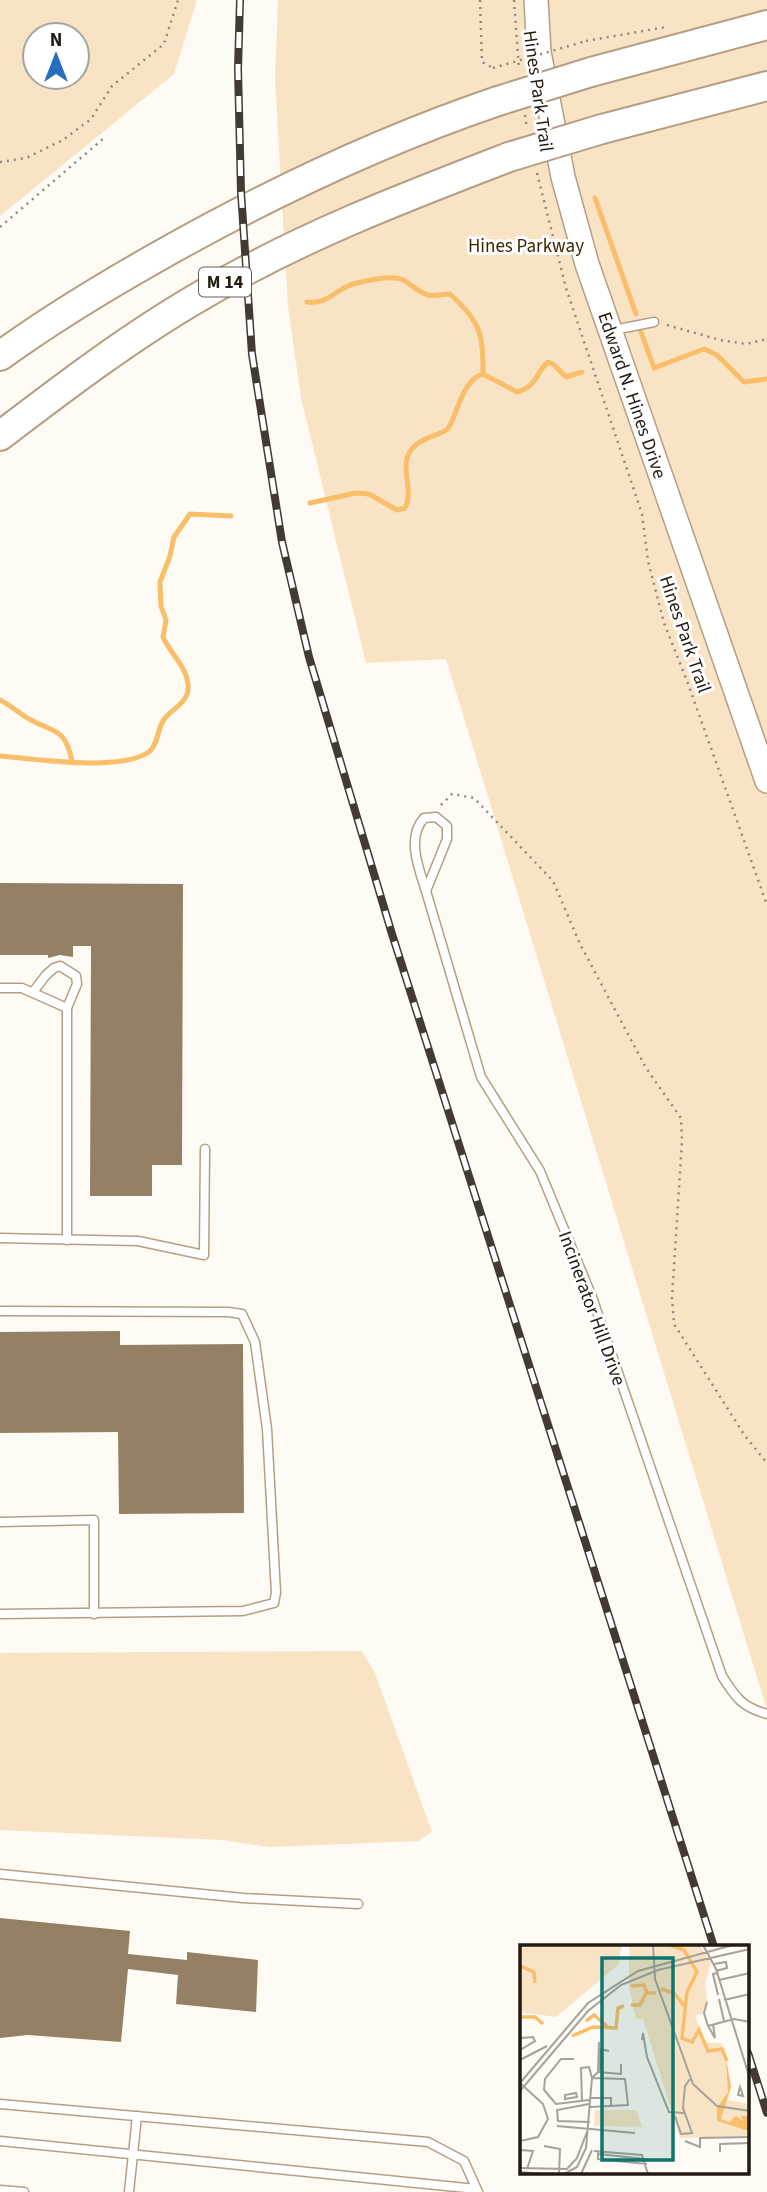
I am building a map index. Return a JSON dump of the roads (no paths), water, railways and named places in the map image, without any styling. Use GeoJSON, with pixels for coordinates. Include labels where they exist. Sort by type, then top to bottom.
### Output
{"type":"FeatureCollection","features":[{"type":"Feature","properties":{"kind":"highway"},"geometry":{"type":"LineString","coordinates":[[0,356],[47,322],[200,233],[260,201],[391,140],[511,102],[591,72],[767,25]]}},
{"type":"Feature","properties":{"kind":"highway","name":"M 14"},"geometry":{"type":"LineString","coordinates":[[0,436],[51,397],[203,294],[265,261],[386,204],[509,158],[602,129],[767,86]]}},
{"type":"Feature","properties":{"kind":"street","name":"Edward N. Hines Drive"},"geometry":{"type":"LineString","coordinates":[[536,0],[539,52],[564,177],[587,264],[767,781]]}},
{"type":"Feature","properties":{"kind":"lane"},"geometry":{"type":"LineString","coordinates":[[611,331],[653,322]]}},
{"type":"Feature","properties":{"kind":"lane","name":"Incinerator Hill Drive"},"geometry":{"type":"LineString","coordinates":[[426,891],[447,839],[447,825],[436,817],[424,818],[416,826],[415,854],[481,1077],[540,1171],[592,1297],[722,1676],[748,1709],[767,1714]]}},
{"type":"Feature","properties":{"kind":"lane"},"geometry":{"type":"LineString","coordinates":[[33,992],[54,968],[69,970],[76,976],[77,985],[66,1008],[67,1240]]}},
{"type":"Feature","properties":{"kind":"lane"},"geometry":{"type":"LineString","coordinates":[[0,988],[23,988],[66,1008]]}},
{"type":"Feature","properties":{"kind":"lane"},"geometry":{"type":"LineString","coordinates":[[0,1238],[138,1241],[204,1255],[205,1149]]}},
{"type":"Feature","properties":{"kind":"lane"},"geometry":{"type":"LineString","coordinates":[[0,1311],[242,1314],[255,1342],[267,1429],[276,1593],[274,1603],[243,1611],[0,1614]]}},
{"type":"Feature","properties":{"kind":"lane"},"geometry":{"type":"LineString","coordinates":[[0,1522],[94,1520],[94,1614]]}},
{"type":"Feature","properties":{"kind":"lane"},"geometry":{"type":"LineString","coordinates":[[0,1874],[243,1898],[358,1904]]}},
{"type":"Feature","properties":{"kind":"lane"},"geometry":{"type":"LineString","coordinates":[[0,2104],[428,2142],[464,2161],[477,2190]]}},
{"type":"Feature","properties":{"kind":"lane"},"geometry":{"type":"LineString","coordinates":[[129,2192],[137,2116]]}},
{"type":"Feature","properties":{"kind":"lane"},"geometry":{"type":"LineString","coordinates":[[0,2141],[477,2190]]}},
{"type":"Feature","properties":{"kind":"lane"},"geometry":{"type":"LineString","coordinates":[[0,2190],[24,2192]]}},
{"type":"Feature","properties":{"kind":"waterway"},"geometry":{"type":"LineString","coordinates":[[595,198],[636,314]]}},
{"type":"Feature","properties":{"kind":"waterway"},"geometry":{"type":"LineString","coordinates":[[307,302],[322,301],[350,285],[389,278],[401,279],[428,295],[450,294],[468,313],[478,330],[483,374]]}},
{"type":"Feature","properties":{"kind":"waterway"},"geometry":{"type":"LineString","coordinates":[[641,332],[654,368],[704,349],[717,355],[744,382],[767,379]]}},
{"type":"Feature","properties":{"kind":"waterway"},"geometry":{"type":"LineString","coordinates":[[483,374],[517,392],[533,383],[548,362],[566,377],[582,372]]}},
{"type":"Feature","properties":{"kind":"waterway"},"geometry":{"type":"LineString","coordinates":[[310,503],[356,493],[369,494],[397,510],[405,508],[408,500],[406,466],[410,451],[417,444],[448,429],[470,382],[483,374]]}},
{"type":"Feature","properties":{"kind":"waterway"},"geometry":{"type":"LineString","coordinates":[[0,756],[98,763],[136,758],[152,749],[162,722],[181,703],[188,690],[187,677],[163,637],[166,620],[161,606],[160,582],[174,537],[190,514],[231,516]]}},
{"type":"Feature","properties":{"kind":"waterway"},"geometry":{"type":"LineString","coordinates":[[0,700],[62,736],[72,761]]}},
{"type":"Feature","properties":{"kind":"railway"},"geometry":{"type":"LineString","coordinates":[[240,0],[238,69],[241,192],[252,354],[282,542],[309,657],[392,934],[713,1945]]}},
{"type":"Feature","properties":{"kind":"railway"},"geometry":{"type":"LineString","coordinates":[[750,2059],[767,2113]]}},
{"type":"Feature","properties":{"kind":"park label","name":"Hines Parkway"},"geometry":{"type":"Point","coordinates":[526,245]}}]}
